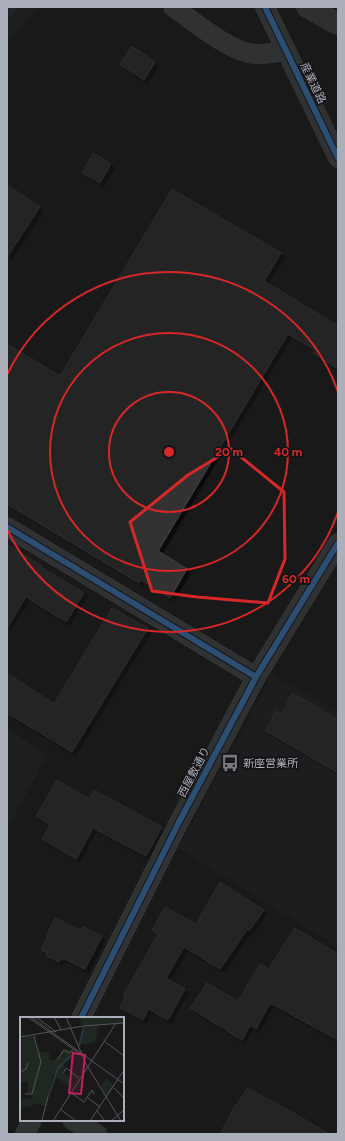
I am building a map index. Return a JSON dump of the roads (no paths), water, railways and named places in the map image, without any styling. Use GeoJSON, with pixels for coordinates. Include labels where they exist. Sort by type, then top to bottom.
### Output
{"type":"FeatureCollection","features":[{"type":"Feature","properties":{"kind":"highway"},"geometry":{"type":"LineString","coordinates":[[308,7],[338,24]]}},
{"type":"Feature","properties":{"kind":"street"},"geometry":{"type":"LineString","coordinates":[[172,7],[241,51],[254,54],[286,51]]}},
{"type":"Feature","properties":{"kind":"street","name":"産業道路"},"geometry":{"type":"LineString","coordinates":[[267,12],[338,158]]}},
{"type":"Feature","properties":{"kind":"street"},"geometry":{"type":"LineString","coordinates":[[7,527],[256,677]]}},
{"type":"Feature","properties":{"kind":"street","name":"西屋敷通り"},"geometry":{"type":"LineString","coordinates":[[81,1017],[178,822],[256,677],[338,543]]}},
{"type":"Feature","properties":{"kind":"street"},"geometry":{"type":"LineString","coordinates":[[25,1134],[32,1121]]}},
{"type":"Feature","properties":{"kind":"street"},"geometry":{"type":"LineString","coordinates":[[74,1121],[97,1134]]}},
{"type":"Feature","properties":{"kind":"waterway"},"geometry":{"type":"LineString","coordinates":[[7,16],[15,7]]}},
{"type":"Feature","properties":{"kind":"place","name":"新座営業所"},"geometry":{"type":"Point","coordinates":[230,763]}}]}
